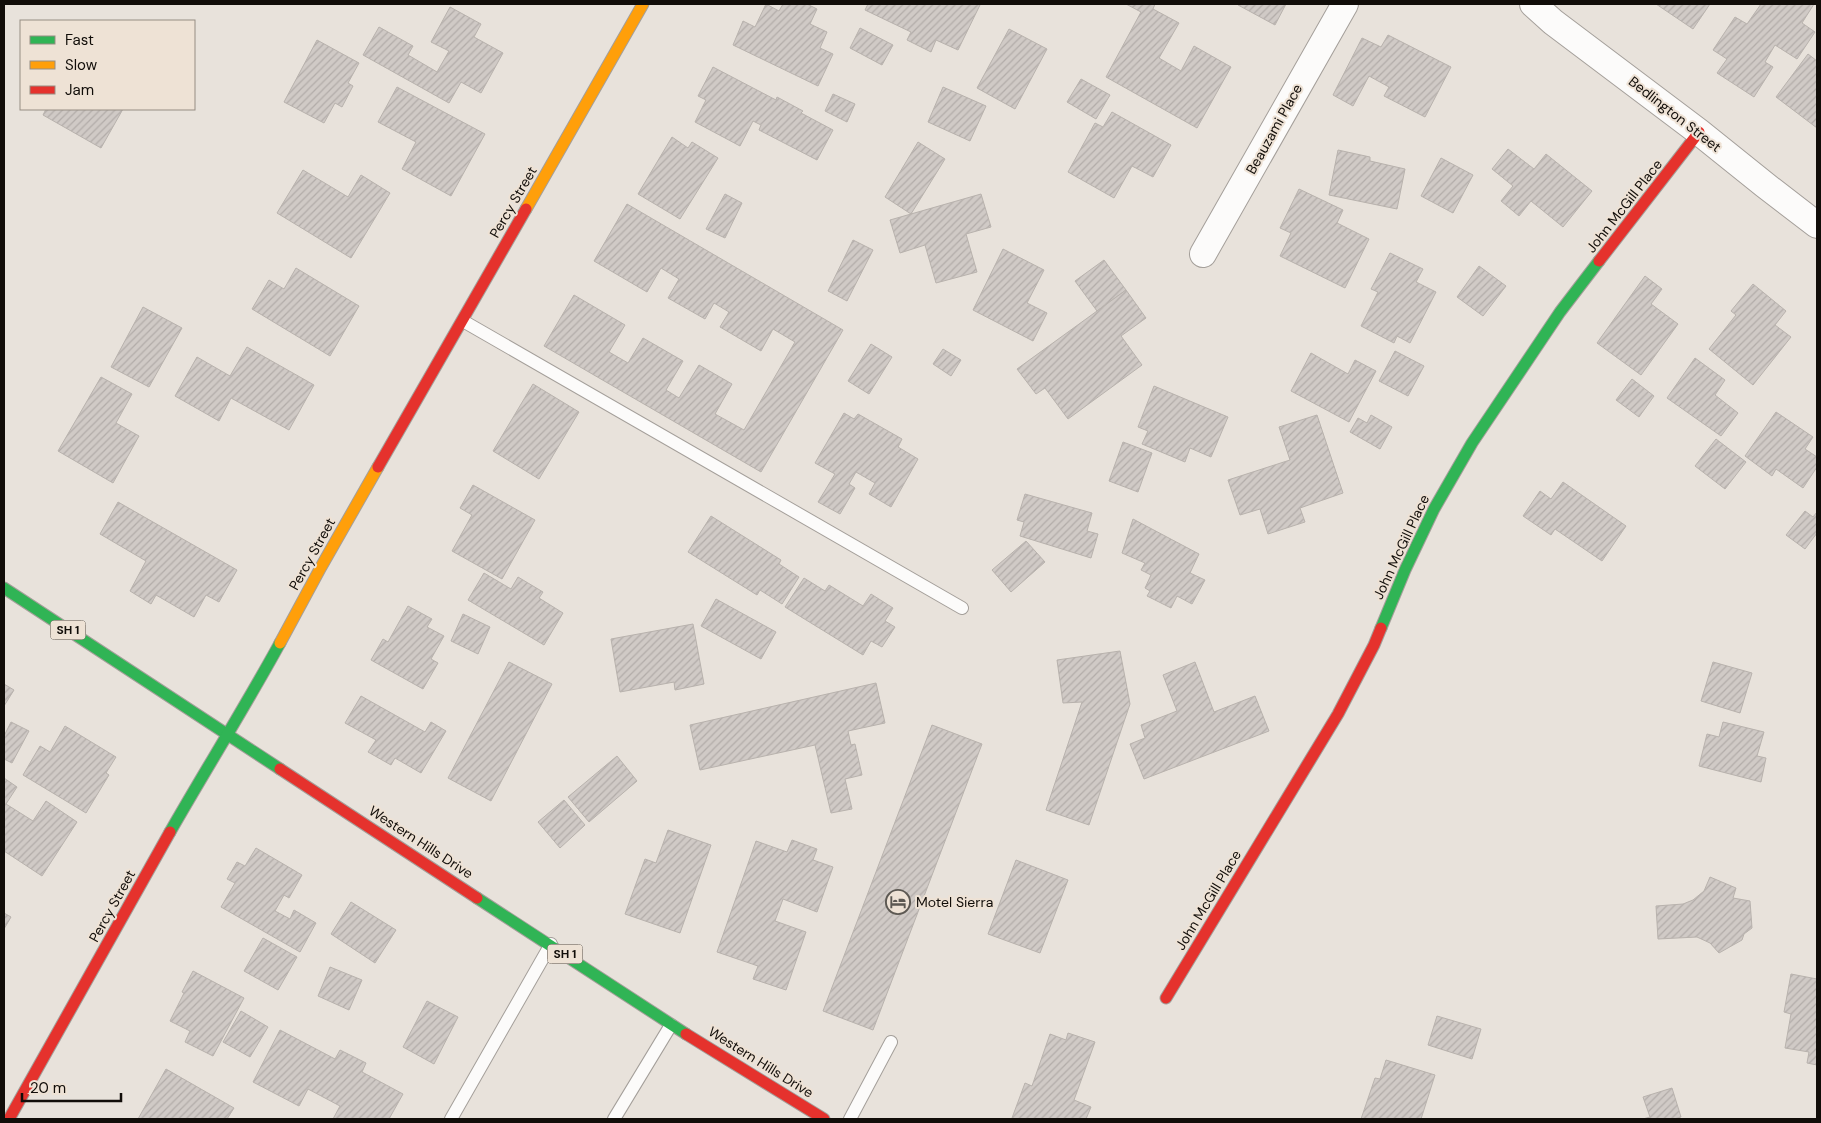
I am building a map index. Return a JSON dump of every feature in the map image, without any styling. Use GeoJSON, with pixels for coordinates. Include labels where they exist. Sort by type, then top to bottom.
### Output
{"type":"FeatureCollection","features":[{"type":"Feature","properties":{"kind":"main road","name":"Percy Street"},"geometry":{"type":"LineString","coordinates":[[9,1119],[211,760],[245,707],[321,567],[643,4]]}},
{"type":"Feature","properties":{"kind":"main road","name":"John McGill Place"},"geometry":{"type":"LineString","coordinates":[[1166,998],[1338,714],[1374,645],[1405,570],[1434,509],[1472,443],[1560,312],[1699,132]]}},
{"type":"Feature","properties":{"kind":"main road","name":"Western Hills Drive"},"geometry":{"type":"LineString","coordinates":[[4,588],[551,944],[672,1025],[824,1119]]}},
{"type":"Feature","properties":{"kind":"street","name":"Beauzami Place"},"geometry":{"type":"LineString","coordinates":[[1203,254],[1345,4]]}},
{"type":"Feature","properties":{"kind":"street","name":"Bedlington Street"},"geometry":{"type":"LineString","coordinates":[[1533,4],[1553,22],[1699,132],[1765,186],[1817,225]]}},
{"type":"Feature","properties":{"kind":"lane"},"geometry":{"type":"LineString","coordinates":[[463,321],[962,608]]}},
{"type":"Feature","properties":{"kind":"lane"},"geometry":{"type":"LineString","coordinates":[[451,1119],[551,944]]}},
{"type":"Feature","properties":{"kind":"lane"},"geometry":{"type":"LineString","coordinates":[[614,1119],[672,1025]]}},
{"type":"Feature","properties":{"kind":"lane"},"geometry":{"type":"LineString","coordinates":[[850,1119],[891,1042]]}},
{"type":"Feature","properties":{"kind":"building"},"geometry":{"type":"Polygon","coordinates":[[[766,4],[779,11],[783,4],[807,4],[817,9],[810,24],[827,32],[820,48],[833,54],[818,86],[733,45],[743,21],[755,27],[766,4]]]}},
{"type":"Feature","properties":{"kind":"building"},"geometry":{"type":"Polygon","coordinates":[[[868,4],[980,5],[958,50],[936,40],[931,52],[907,40],[911,32],[865,10],[868,4]]]}},
{"type":"Feature","properties":{"kind":"building"},"geometry":{"type":"Polygon","coordinates":[[[1126,4],[1155,4],[1153,9],[1179,23],[1159,58],[1181,71],[1194,46],[1231,67],[1197,128],[1106,77],[1141,12],[1126,4]]]}},
{"type":"Feature","properties":{"kind":"building"},"geometry":{"type":"Polygon","coordinates":[[[1238,4],[1286,4],[1275,25],[1238,4]]]}},
{"type":"Feature","properties":{"kind":"building"},"geometry":{"type":"Polygon","coordinates":[[[1656,4],[1710,4],[1693,29],[1656,4]]]}},
{"type":"Feature","properties":{"kind":"building"},"geometry":{"type":"Polygon","coordinates":[[[1761,4],[1814,4],[1802,23],[1815,32],[1797,59],[1775,45],[1765,62],[1773,67],[1754,97],[1717,73],[1727,59],[1713,50],[1735,17],[1747,24],[1761,4]]]}},
{"type":"Feature","properties":{"kind":"building"},"geometry":{"type":"Polygon","coordinates":[[[450,7],[481,24],[474,37],[503,53],[481,93],[461,82],[449,103],[363,55],[379,27],[413,46],[408,55],[437,72],[449,51],[431,42],[450,7]]]}},
{"type":"Feature","properties":{"kind":"building"},"geometry":{"type":"Polygon","coordinates":[[[860,28],[893,45],[882,65],[850,48],[860,28]]]}},
{"type":"Feature","properties":{"kind":"building"},"geometry":{"type":"Polygon","coordinates":[[[1009,29],[1047,49],[1015,109],[977,88],[1009,29]]]}},
{"type":"Feature","properties":{"kind":"building"},"geometry":{"type":"Polygon","coordinates":[[[1388,35],[1451,67],[1425,117],[1384,96],[1389,87],[1369,76],[1353,106],[1333,95],[1362,38],[1381,47],[1388,35]]]}},
{"type":"Feature","properties":{"kind":"building"},"geometry":{"type":"Polygon","coordinates":[[[317,40],[359,63],[348,83],[353,86],[342,107],[335,103],[324,123],[284,102],[317,40]]]}},
{"type":"Feature","properties":{"kind":"building"},"geometry":{"type":"Polygon","coordinates":[[[1808,54],[1817,61],[1817,128],[1776,97],[1808,54]]]}},
{"type":"Feature","properties":{"kind":"building"},"geometry":{"type":"Polygon","coordinates":[[[713,67],[776,100],[777,97],[803,111],[801,113],[833,130],[817,160],[759,130],[761,125],[753,121],[740,146],[695,122],[706,100],[698,96],[713,67]]]}},
{"type":"Feature","properties":{"kind":"building"},"geometry":{"type":"Polygon","coordinates":[[[1081,79],[1110,95],[1096,119],[1067,102],[1081,79]]]}},
{"type":"Feature","properties":{"kind":"building"},"geometry":{"type":"Polygon","coordinates":[[[397,87],[485,134],[451,196],[402,169],[416,142],[378,122],[397,87]]]}},
{"type":"Feature","properties":{"kind":"building"},"geometry":{"type":"Polygon","coordinates":[[[943,87],[986,106],[970,141],[928,122],[943,87]]]}},
{"type":"Feature","properties":{"kind":"building"},"geometry":{"type":"Polygon","coordinates":[[[833,94],[855,104],[847,122],[825,111],[833,94]]]}},
{"type":"Feature","properties":{"kind":"building"},"geometry":{"type":"Polygon","coordinates":[[[46,110],[122,110],[101,148],[43,115],[46,110]]]}},
{"type":"Feature","properties":{"kind":"building"},"geometry":{"type":"Polygon","coordinates":[[[1112,112],[1171,145],[1153,177],[1132,166],[1114,198],[1068,172],[1095,123],[1103,127],[1112,112]]]}},
{"type":"Feature","properties":{"kind":"building"},"geometry":{"type":"Polygon","coordinates":[[[672,137],[688,148],[692,142],[718,158],[680,219],[638,194],[672,137]]]}},
{"type":"Feature","properties":{"kind":"building"},"geometry":{"type":"Polygon","coordinates":[[[918,142],[945,159],[911,214],[885,197],[918,142]]]}},
{"type":"Feature","properties":{"kind":"building"},"geometry":{"type":"Polygon","coordinates":[[[1508,149],[1534,169],[1546,154],[1592,191],[1563,227],[1531,201],[1519,216],[1501,201],[1513,186],[1492,169],[1508,149]]]}},
{"type":"Feature","properties":{"kind":"building"},"geometry":{"type":"Polygon","coordinates":[[[1338,150],[1370,157],[1370,161],[1405,169],[1397,209],[1329,195],[1338,150]]]}},
{"type":"Feature","properties":{"kind":"building"},"geometry":{"type":"Polygon","coordinates":[[[1441,158],[1473,175],[1453,213],[1421,196],[1441,158]]]}},
{"type":"Feature","properties":{"kind":"building"},"geometry":{"type":"Polygon","coordinates":[[[303,170],[348,197],[361,175],[390,193],[351,258],[277,213],[303,170]]]}},
{"type":"Feature","properties":{"kind":"building"},"geometry":{"type":"Polygon","coordinates":[[[1299,189],[1343,210],[1337,223],[1369,239],[1345,288],[1280,256],[1291,233],[1280,228],[1299,189]]]}},
{"type":"Feature","properties":{"kind":"building"},"geometry":{"type":"Polygon","coordinates":[[[725,194],[742,203],[725,238],[706,229],[725,194]]]}},
{"type":"Feature","properties":{"kind":"building"},"geometry":{"type":"Polygon","coordinates":[[[981,194],[991,227],[966,234],[977,272],[936,283],[925,245],[900,253],[890,220],[981,194]]]}},
{"type":"Feature","properties":{"kind":"building"},"geometry":{"type":"Polygon","coordinates":[[[627,204],[843,330],[761,472],[544,346],[574,295],[625,325],[609,352],[628,363],[643,338],[683,361],[666,390],[679,398],[699,365],[732,384],[715,414],[744,430],[795,342],[773,329],[761,351],[720,327],[729,312],[714,303],[705,319],[668,298],[679,279],[661,268],[647,292],[594,261],[627,204]]]}},
{"type":"Feature","properties":{"kind":"building"},"geometry":{"type":"Polygon","coordinates":[[[853,240],[873,250],[847,301],[828,291],[853,240]]]}},
{"type":"Feature","properties":{"kind":"building"},"geometry":{"type":"Polygon","coordinates":[[[1003,249],[1044,270],[1027,303],[1047,313],[1033,341],[973,310],[1003,249]]]}},
{"type":"Feature","properties":{"kind":"building"},"geometry":{"type":"Polygon","coordinates":[[[1390,253],[1423,269],[1416,282],[1436,292],[1410,343],[1397,336],[1394,343],[1361,326],[1378,292],[1371,289],[1390,253]]]}},
{"type":"Feature","properties":{"kind":"building"},"geometry":{"type":"Polygon","coordinates":[[[1104,260],[1126,290],[1097,311],[1075,281],[1104,260]]]}},
{"type":"Feature","properties":{"kind":"building"},"geometry":{"type":"Polygon","coordinates":[[[1479,266],[1506,286],[1483,316],[1457,297],[1479,266]]]}},
{"type":"Feature","properties":{"kind":"building"},"geometry":{"type":"Polygon","coordinates":[[[296,268],[359,306],[330,356],[252,309],[269,280],[284,289],[296,268]]]}},
{"type":"Feature","properties":{"kind":"building"},"geometry":{"type":"Polygon","coordinates":[[[1645,276],[1662,289],[1651,304],[1678,324],[1641,375],[1597,343],[1645,276]]]}},
{"type":"Feature","properties":{"kind":"building"},"geometry":{"type":"Polygon","coordinates":[[[1753,284],[1786,311],[1775,325],[1791,337],[1753,385],[1709,349],[1736,315],[1731,311],[1753,284]]]}},
{"type":"Feature","properties":{"kind":"building"},"geometry":{"type":"Polygon","coordinates":[[[1126,290],[1146,318],[1121,336],[1142,365],[1068,419],[1045,388],[1036,394],[1017,369],[1126,290]]]}},
{"type":"Feature","properties":{"kind":"building"},"geometry":{"type":"Polygon","coordinates":[[[143,307],[182,328],[149,387],[111,367],[143,307]]]}},
{"type":"Feature","properties":{"kind":"building"},"geometry":{"type":"Polygon","coordinates":[[[871,344],[892,357],[869,394],[848,381],[871,344]]]}},
{"type":"Feature","properties":{"kind":"building"},"geometry":{"type":"Polygon","coordinates":[[[247,347],[314,385],[289,430],[231,398],[219,421],[175,396],[197,357],[230,376],[247,347]]]}},
{"type":"Feature","properties":{"kind":"building"},"geometry":{"type":"Polygon","coordinates":[[[943,349],[961,360],[951,376],[933,364],[943,349]]]}},
{"type":"Feature","properties":{"kind":"building"},"geometry":{"type":"Polygon","coordinates":[[[1395,351],[1424,366],[1408,396],[1379,381],[1395,351]]]}},
{"type":"Feature","properties":{"kind":"building"},"geometry":{"type":"Polygon","coordinates":[[[1311,353],[1348,374],[1355,360],[1376,371],[1349,422],[1291,391],[1311,353]]]}},
{"type":"Feature","properties":{"kind":"building"},"geometry":{"type":"Polygon","coordinates":[[[1695,358],[1725,380],[1715,395],[1738,413],[1721,436],[1667,398],[1695,358]]]}},
{"type":"Feature","properties":{"kind":"building"},"geometry":{"type":"Polygon","coordinates":[[[101,377],[132,394],[116,423],[139,436],[113,483],[58,451],[101,377]]]}},
{"type":"Feature","properties":{"kind":"building"},"geometry":{"type":"Polygon","coordinates":[[[1632,379],[1654,396],[1639,417],[1616,400],[1632,379]]]}},
{"type":"Feature","properties":{"kind":"building"},"geometry":{"type":"Polygon","coordinates":[[[533,384],[579,412],[539,479],[493,451],[533,384]]]}},
{"type":"Feature","properties":{"kind":"building"},"geometry":{"type":"Polygon","coordinates":[[[1154,386],[1228,417],[1211,457],[1190,448],[1185,462],[1142,444],[1148,431],[1138,427],[1154,386]]]}},
{"type":"Feature","properties":{"kind":"building"},"geometry":{"type":"Polygon","coordinates":[[[1776,412],[1813,437],[1805,449],[1817,457],[1817,467],[1803,488],[1776,469],[1772,476],[1745,456],[1776,412]]]}},
{"type":"Feature","properties":{"kind":"building"},"geometry":{"type":"Polygon","coordinates":[[[844,413],[854,419],[858,414],[902,439],[898,447],[918,459],[891,507],[869,494],[875,483],[856,472],[849,484],[855,488],[840,514],[818,502],[835,474],[815,463],[844,413]]]}},
{"type":"Feature","properties":{"kind":"building"},"geometry":{"type":"Polygon","coordinates":[[[1317,415],[1343,493],[1300,508],[1305,522],[1268,534],[1260,509],[1240,515],[1228,480],[1290,460],[1279,427],[1317,415]]]}},
{"type":"Feature","properties":{"kind":"building"},"geometry":{"type":"Polygon","coordinates":[[[1371,415],[1392,427],[1380,449],[1350,432],[1358,418],[1367,423],[1371,415]]]}},
{"type":"Feature","properties":{"kind":"building"},"geometry":{"type":"Polygon","coordinates":[[[1716,439],[1746,462],[1725,489],[1695,466],[1716,439]]]}},
{"type":"Feature","properties":{"kind":"building"},"geometry":{"type":"Polygon","coordinates":[[[1123,442],[1152,453],[1138,492],[1109,481],[1123,442]]]}},
{"type":"Feature","properties":{"kind":"building"},"geometry":{"type":"Polygon","coordinates":[[[1563,482],[1626,526],[1602,561],[1555,529],[1551,535],[1523,516],[1540,491],[1551,499],[1563,482]]]}},
{"type":"Feature","properties":{"kind":"building"},"geometry":{"type":"Polygon","coordinates":[[[473,485],[535,520],[502,579],[452,551],[472,515],[460,508],[473,485]]]}},
{"type":"Feature","properties":{"kind":"building"},"geometry":{"type":"Polygon","coordinates":[[[1025,494],[1092,513],[1087,531],[1098,534],[1091,558],[1020,536],[1024,522],[1017,520],[1025,494]]]}},
{"type":"Feature","properties":{"kind":"building"},"geometry":{"type":"Polygon","coordinates":[[[118,502],[237,570],[219,602],[206,595],[194,617],[156,595],[151,604],[130,591],[146,561],[100,534],[118,502]]]}},
{"type":"Feature","properties":{"kind":"building"},"geometry":{"type":"Polygon","coordinates":[[[1805,511],[1813,517],[1817,512],[1817,533],[1805,549],[1786,535],[1805,511]]]}},
{"type":"Feature","properties":{"kind":"building"},"geometry":{"type":"Polygon","coordinates":[[[711,516],[781,560],[779,564],[799,577],[782,604],[760,590],[757,595],[688,552],[711,516]]]}},
{"type":"Feature","properties":{"kind":"building"},"geometry":{"type":"Polygon","coordinates":[[[1133,519],[1199,554],[1190,573],[1205,580],[1192,604],[1177,596],[1171,608],[1147,596],[1150,591],[1145,588],[1151,575],[1141,570],[1145,563],[1122,553],[1133,519]]]}},
{"type":"Feature","properties":{"kind":"building"},"geometry":{"type":"Polygon","coordinates":[[[1026,541],[1045,562],[1011,592],[992,570],[1026,541]]]}},
{"type":"Feature","properties":{"kind":"building"},"geometry":{"type":"Polygon","coordinates":[[[484,573],[511,589],[518,577],[543,592],[539,598],[563,613],[544,645],[468,600],[484,573]]]}},
{"type":"Feature","properties":{"kind":"building"},"geometry":{"type":"Polygon","coordinates":[[[804,578],[825,591],[829,585],[863,606],[871,594],[893,608],[885,621],[895,627],[882,647],[871,641],[863,655],[785,607],[804,578]]]}},
{"type":"Feature","properties":{"kind":"building"},"geometry":{"type":"Polygon","coordinates":[[[716,599],[776,632],[761,659],[701,626],[716,599]]]}},
{"type":"Feature","properties":{"kind":"building"},"geometry":{"type":"Polygon","coordinates":[[[408,606],[432,619],[427,627],[444,636],[431,659],[438,663],[423,689],[371,660],[383,639],[388,642],[408,606]]]}},
{"type":"Feature","properties":{"kind":"building"},"geometry":{"type":"Polygon","coordinates":[[[463,614],[490,627],[478,654],[451,641],[463,614]]]}},
{"type":"Feature","properties":{"kind":"building"},"geometry":{"type":"Polygon","coordinates":[[[693,624],[704,684],[675,690],[674,682],[620,692],[611,639],[693,624]]]}},
{"type":"Feature","properties":{"kind":"building"},"geometry":{"type":"Polygon","coordinates":[[[1120,651],[1130,704],[1089,825],[1046,810],[1082,702],[1063,703],[1057,660],[1120,651]]]}},
{"type":"Feature","properties":{"kind":"building"},"geometry":{"type":"Polygon","coordinates":[[[509,662],[552,684],[491,801],[448,778],[509,662]]]}},
{"type":"Feature","properties":{"kind":"building"},"geometry":{"type":"Polygon","coordinates":[[[1195,662],[1214,712],[1255,696],[1269,731],[1144,779],[1130,744],[1145,738],[1141,725],[1177,711],[1163,675],[1195,662]]]}},
{"type":"Feature","properties":{"kind":"building"},"geometry":{"type":"Polygon","coordinates":[[[1713,662],[1752,673],[1740,713],[1701,701],[1713,662]]]}},
{"type":"Feature","properties":{"kind":"building"},"geometry":{"type":"Polygon","coordinates":[[[876,683],[885,723],[848,731],[851,745],[855,744],[862,775],[845,779],[852,809],[831,813],[815,745],[700,770],[690,725],[876,683]]]}},
{"type":"Feature","properties":{"kind":"building"},"geometry":{"type":"Polygon","coordinates":[[[4,684],[14,690],[4,706],[4,684]]]}},
{"type":"Feature","properties":{"kind":"building"},"geometry":{"type":"Polygon","coordinates":[[[361,696],[425,732],[431,722],[446,731],[421,773],[395,758],[391,765],[368,752],[376,740],[345,723],[361,696]]]}},
{"type":"Feature","properties":{"kind":"building"},"geometry":{"type":"Polygon","coordinates":[[[11,722],[29,731],[12,763],[4,759],[4,736],[11,722]]]}},
{"type":"Feature","properties":{"kind":"building"},"geometry":{"type":"Polygon","coordinates":[[[1723,722],[1764,732],[1757,756],[1766,758],[1761,782],[1699,766],[1707,734],[1719,737],[1723,722]]]}},
{"type":"Feature","properties":{"kind":"building"},"geometry":{"type":"Polygon","coordinates":[[[932,725],[982,744],[873,1030],[823,1011],[932,725]]]}},
{"type":"Feature","properties":{"kind":"building"},"geometry":{"type":"Polygon","coordinates":[[[65,726],[116,757],[106,773],[109,775],[86,813],[23,775],[40,746],[50,752],[65,726]]]}},
{"type":"Feature","properties":{"kind":"building"},"geometry":{"type":"Polygon","coordinates":[[[617,756],[637,781],[589,822],[568,797],[617,756]]]}},
{"type":"Feature","properties":{"kind":"building"},"geometry":{"type":"Polygon","coordinates":[[[4,778],[17,787],[6,804],[33,821],[46,801],[77,822],[42,876],[4,851],[4,778]]]}},
{"type":"Feature","properties":{"kind":"building"},"geometry":{"type":"Polygon","coordinates":[[[564,800],[585,825],[560,848],[538,822],[564,800]]]}},
{"type":"Feature","properties":{"kind":"building"},"geometry":{"type":"Polygon","coordinates":[[[668,830],[711,845],[680,933],[625,914],[645,859],[656,863],[668,830]]]}},
{"type":"Feature","properties":{"kind":"building"},"geometry":{"type":"Polygon","coordinates":[[[792,840],[817,849],[813,860],[833,867],[817,912],[783,899],[775,921],[806,932],[786,990],[753,979],[758,966],[717,952],[756,841],[787,852],[792,840]]]}},
{"type":"Feature","properties":{"kind":"building"},"geometry":{"type":"Polygon","coordinates":[[[256,848],[302,875],[289,898],[284,895],[275,911],[290,919],[294,910],[316,923],[300,952],[221,907],[235,883],[227,879],[237,862],[245,866],[256,848]]]}},
{"type":"Feature","properties":{"kind":"building"},"geometry":{"type":"Polygon","coordinates":[[[1016,860],[1068,880],[1040,953],[988,934],[1016,860]]]}},
{"type":"Feature","properties":{"kind":"building"},"geometry":{"type":"Polygon","coordinates":[[[1710,877],[1736,888],[1733,898],[1750,901],[1752,928],[1744,934],[1742,940],[1719,953],[1710,943],[1697,937],[1658,939],[1656,906],[1683,904],[1693,900],[1704,891],[1710,877]]]}},
{"type":"Feature","properties":{"kind":"building"},"geometry":{"type":"Polygon","coordinates":[[[351,902],[396,930],[375,963],[331,934],[351,902]]]}},
{"type":"Feature","properties":{"kind":"building"},"geometry":{"type":"Polygon","coordinates":[[[4,913],[11,917],[4,929],[4,913]]]}},
{"type":"Feature","properties":{"kind":"building"},"geometry":{"type":"Polygon","coordinates":[[[263,938],[297,957],[278,990],[244,971],[263,938]]]}},
{"type":"Feature","properties":{"kind":"building"},"geometry":{"type":"Polygon","coordinates":[[[330,967],[362,980],[349,1010],[318,996],[330,967]]]}},
{"type":"Feature","properties":{"kind":"building"},"geometry":{"type":"Polygon","coordinates":[[[193,971],[244,998],[213,1056],[185,1042],[190,1031],[170,1021],[193,971]]]}},
{"type":"Feature","properties":{"kind":"building"},"geometry":{"type":"Polygon","coordinates":[[[1791,974],[1817,979],[1817,1065],[1807,1063],[1809,1052],[1785,1048],[1791,1014],[1784,1012],[1791,974]]]}},
{"type":"Feature","properties":{"kind":"building"},"geometry":{"type":"Polygon","coordinates":[[[427,1001],[458,1017],[434,1064],[403,1047],[427,1001]]]}},
{"type":"Feature","properties":{"kind":"building"},"geometry":{"type":"Polygon","coordinates":[[[241,1011],[268,1027],[250,1057],[223,1042],[241,1011]]]}},
{"type":"Feature","properties":{"kind":"building"},"geometry":{"type":"Polygon","coordinates":[[[1437,1016],[1481,1029],[1472,1059],[1428,1045],[1437,1016]]]}},
{"type":"Feature","properties":{"kind":"building"},"geometry":{"type":"Polygon","coordinates":[[[280,1030],[335,1059],[340,1050],[366,1063],[362,1072],[403,1094],[389,1119],[333,1119],[340,1106],[308,1089],[299,1106],[253,1082],[280,1030]]]}},
{"type":"Feature","properties":{"kind":"building"},"geometry":{"type":"Polygon","coordinates":[[[1068,1033],[1095,1042],[1074,1100],[1091,1107],[1086,1119],[1012,1118],[1025,1083],[1032,1086],[1050,1034],[1066,1040],[1068,1033]]]}},
{"type":"Feature","properties":{"kind":"building"},"geometry":{"type":"Polygon","coordinates":[[[1386,1060],[1435,1075],[1421,1119],[1361,1119],[1375,1078],[1380,1079],[1386,1060]]]}},
{"type":"Feature","properties":{"kind":"building"},"geometry":{"type":"Polygon","coordinates":[[[166,1069],[234,1108],[227,1119],[138,1119],[166,1069]]]}},
{"type":"Feature","properties":{"kind":"building"},"geometry":{"type":"Polygon","coordinates":[[[1672,1088],[1681,1117],[1674,1119],[1643,1119],[1650,1117],[1643,1097],[1672,1088]]]}},
{"type":"Feature","properties":{"kind":"traffic: fast"},"geometry":{"type":"LineString","coordinates":[[1381,628],[1405,570],[1434,509],[1472,443],[1560,312],[1599,261]]}},
{"type":"Feature","properties":{"kind":"traffic: fast"},"geometry":{"type":"LineString","coordinates":[[4,588],[280,769]]}},
{"type":"Feature","properties":{"kind":"traffic: fast"},"geometry":{"type":"LineString","coordinates":[[170,832],[280,643]]}},
{"type":"Feature","properties":{"kind":"traffic: fast"},"geometry":{"type":"LineString","coordinates":[[477,898],[686,1034]]}},
{"type":"Feature","properties":{"kind":"traffic: slow"},"geometry":{"type":"LineString","coordinates":[[526,209],[643,4]]}},
{"type":"Feature","properties":{"kind":"traffic: slow"},"geometry":{"type":"LineString","coordinates":[[280,643],[378,467]]}},
{"type":"Feature","properties":{"kind":"traffic: jam"},"geometry":{"type":"LineString","coordinates":[[1599,261],[1699,132]]}},
{"type":"Feature","properties":{"kind":"traffic: jam"},"geometry":{"type":"LineString","coordinates":[[378,467],[526,209]]}},
{"type":"Feature","properties":{"kind":"traffic: jam"},"geometry":{"type":"LineString","coordinates":[[1166,998],[1338,714],[1381,628]]}},
{"type":"Feature","properties":{"kind":"traffic: jam"},"geometry":{"type":"LineString","coordinates":[[280,769],[477,898]]}},
{"type":"Feature","properties":{"kind":"traffic: jam"},"geometry":{"type":"LineString","coordinates":[[9,1119],[170,832]]}},
{"type":"Feature","properties":{"kind":"traffic: jam"},"geometry":{"type":"LineString","coordinates":[[686,1034],[824,1119]]}},
{"type":"Feature","properties":{"kind":"place","name":"Motel Sierra"},"geometry":{"type":"Point","coordinates":[898,902]}}]}
